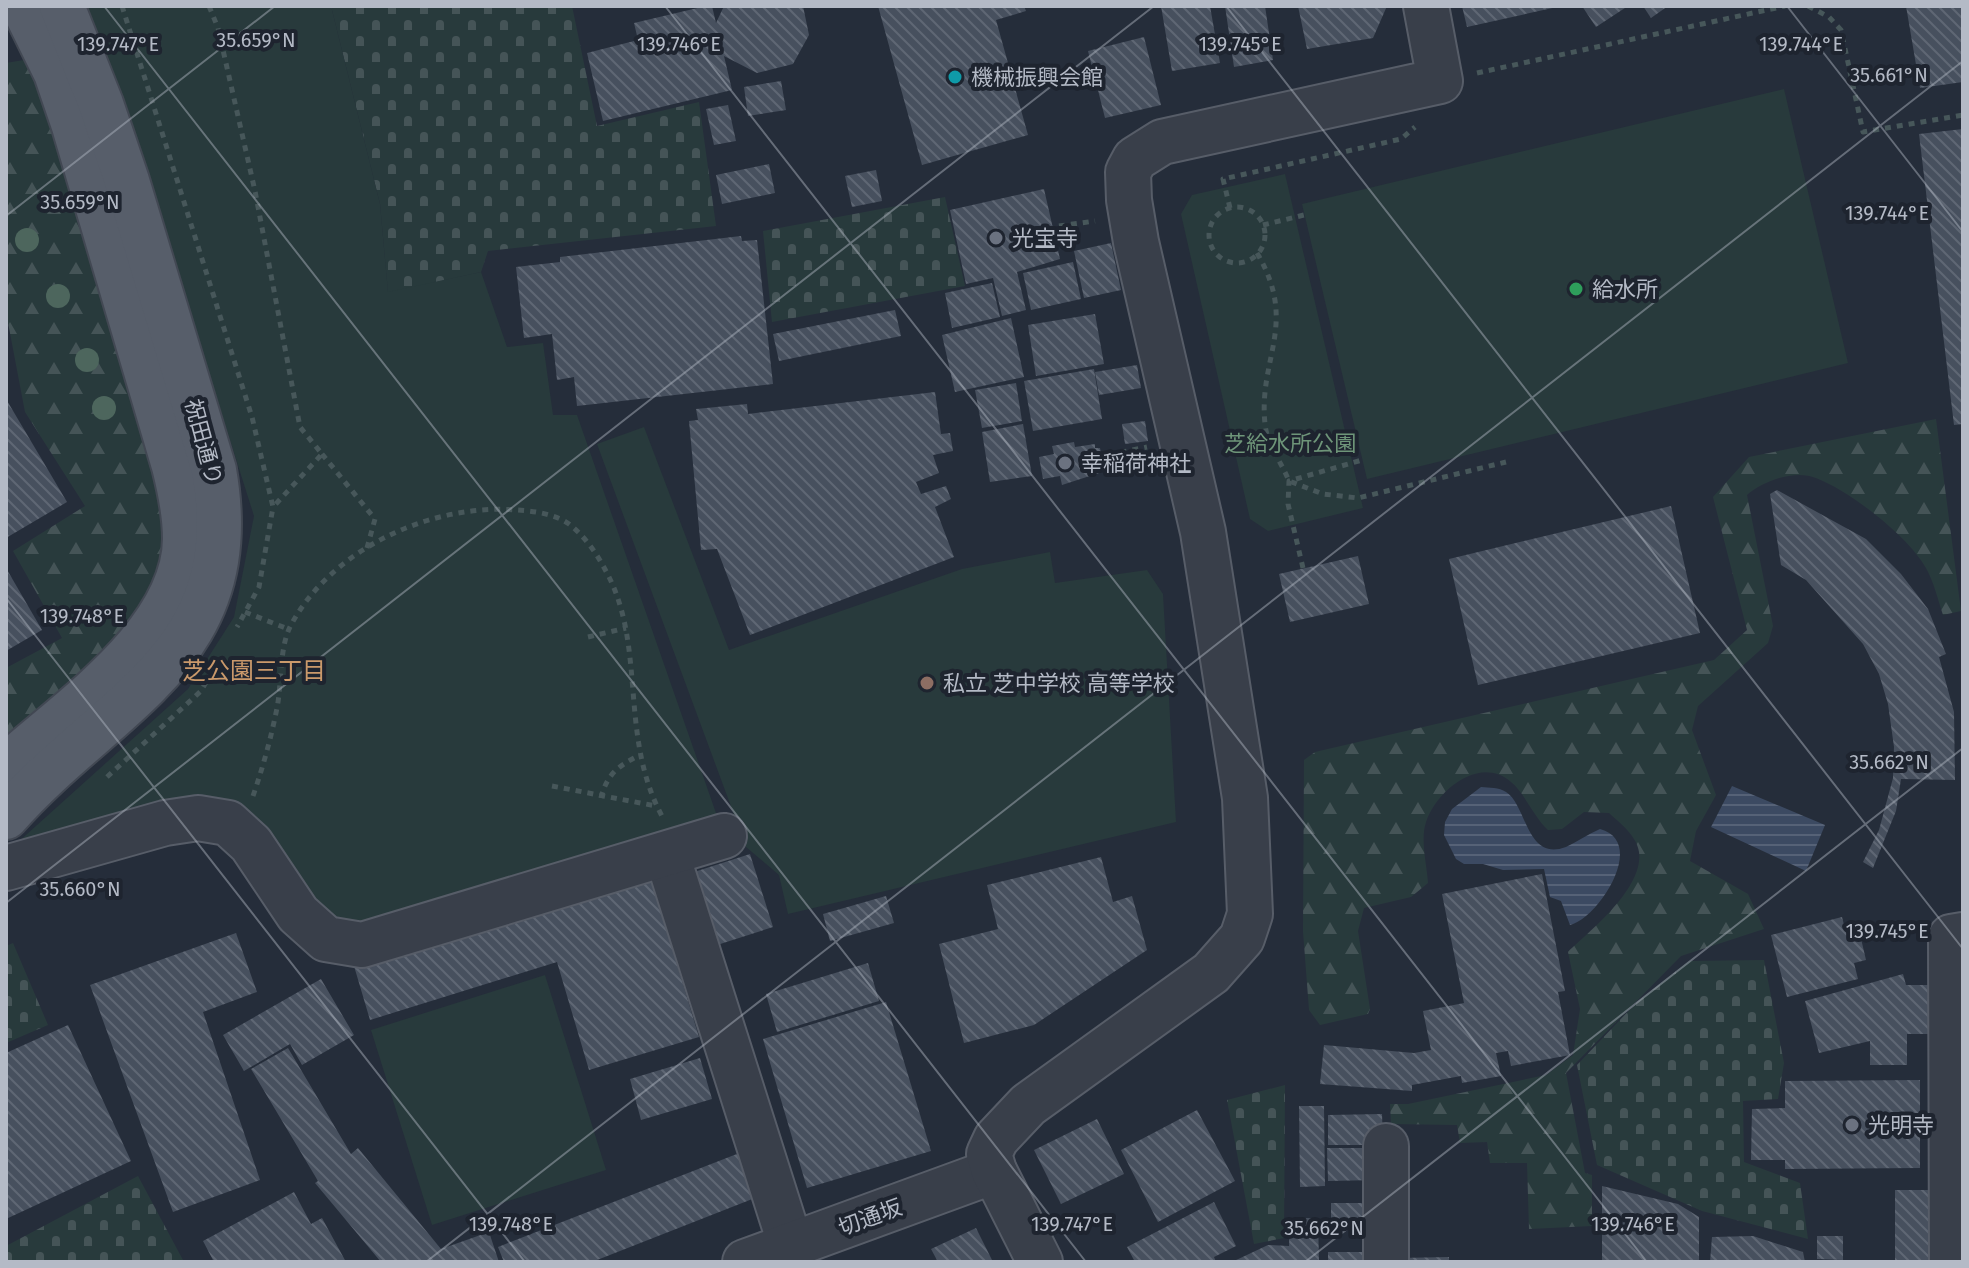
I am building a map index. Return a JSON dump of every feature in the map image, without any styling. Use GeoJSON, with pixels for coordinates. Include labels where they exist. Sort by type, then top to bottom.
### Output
{"type":"FeatureCollection","features":[{"type":"Feature","properties":{"kind":"main road","name":"祝田通り"},"geometry":{"type":"LineString","coordinates":[[8,801],[145,638],[172,594],[185,541],[182,500],[174,466],[74,126],[56,73],[23,6]]}},
{"type":"Feature","properties":{"kind":"main road","name":"祝田通り"},"geometry":{"type":"LineString","coordinates":[[8,801],[140,694],[173,658],[197,617],[217,569],[222,514],[214,470],[127,181],[101,104],[62,6]]}},
{"type":"Feature","properties":{"kind":"street"},"geometry":{"type":"LineString","coordinates":[[1040,1262],[989,1154],[1006,1125],[1028,1105],[1211,973],[1242,938],[1250,914],[1249,839],[1230,695],[1203,532],[1136,242],[1128,172],[1135,159],[1162,142],[1440,81],[1426,6]]}},
{"type":"Feature","properties":{"kind":"street"},"geometry":{"type":"LineString","coordinates":[[6,868],[165,823],[198,818],[228,823],[251,844],[307,922],[326,939],[362,945],[724,836]]}},
{"type":"Feature","properties":{"kind":"street"},"geometry":{"type":"LineString","coordinates":[[674,853],[791,1246]]}},
{"type":"Feature","properties":{"kind":"street"},"geometry":{"type":"LineString","coordinates":[[1952,1262],[1951,937],[1963,935]]}},
{"type":"Feature","properties":{"kind":"street"},"geometry":{"type":"LineString","coordinates":[[1386,1146],[1386,1262]]}},
{"type":"Feature","properties":{"kind":"street","name":"切通坂"},"geometry":{"type":"LineString","coordinates":[[745,1262],[1001,1184]]}},
{"type":"Feature","properties":{"kind":"path"},"geometry":{"type":"LineString","coordinates":[[122,6],[252,417],[273,507],[259,587],[245,612],[288,629]]}},
{"type":"Feature","properties":{"kind":"path"},"geometry":{"type":"LineString","coordinates":[[209,6],[218,28],[255,191],[300,427],[375,519],[367,548]]}},
{"type":"Feature","properties":{"kind":"path"},"geometry":{"type":"LineString","coordinates":[[1230,208],[1223,179],[1401,139],[1442,106],[1440,81],[1785,6]]}},
{"type":"Feature","properties":{"kind":"path"},"geometry":{"type":"LineString","coordinates":[[1808,6],[1829,17],[1841,30],[1863,132],[1963,115]]}},
{"type":"Feature","properties":{"kind":"path"},"geometry":{"type":"LineString","coordinates":[[1230,208],[1249,209],[1263,225],[1263,244],[1257,253],[1240,262],[1221,258],[1214,252],[1209,236],[1210,226],[1221,211],[1230,208]]}},
{"type":"Feature","properties":{"kind":"path"},"geometry":{"type":"LineString","coordinates":[[1263,225],[1304,215]]}},
{"type":"Feature","properties":{"kind":"path"},"geometry":{"type":"LineString","coordinates":[[1059,226],[1108,219]]}},
{"type":"Feature","properties":{"kind":"path"},"geometry":{"type":"LineString","coordinates":[[1257,253],[1269,274],[1277,336],[1264,403],[1265,427],[1289,481],[1291,518],[1303,568]]}},
{"type":"Feature","properties":{"kind":"path"},"geometry":{"type":"LineString","coordinates":[[1109,455],[1155,445]]}},
{"type":"Feature","properties":{"kind":"path"},"geometry":{"type":"LineString","coordinates":[[273,507],[322,454]]}},
{"type":"Feature","properties":{"kind":"path"},"geometry":{"type":"LineString","coordinates":[[1289,481],[1362,460]]}},
{"type":"Feature","properties":{"kind":"path"},"geometry":{"type":"LineString","coordinates":[[1289,481],[1323,494],[1358,498],[1506,462]]}},
{"type":"Feature","properties":{"kind":"path"},"geometry":{"type":"LineString","coordinates":[[228,823],[253,796],[264,766],[288,629],[301,607],[328,577],[367,548],[448,513],[495,508],[538,512],[567,523],[593,548],[610,580],[626,628],[640,755],[674,853]]}},
{"type":"Feature","properties":{"kind":"path"},"geometry":{"type":"LineString","coordinates":[[588,637],[626,628]]}},
{"type":"Feature","properties":{"kind":"path"},"geometry":{"type":"LineString","coordinates":[[601,798],[606,779],[621,764],[640,755]]}},
{"type":"Feature","properties":{"kind":"path"},"geometry":{"type":"LineString","coordinates":[[552,786],[657,807]]}},
{"type":"Feature","properties":{"kind":"green space"},"geometry":{"type":"Polygon","coordinates":[[[86,6],[331,6],[380,204],[388,292],[481,272],[507,347],[543,343],[553,415],[577,415],[724,836],[362,945],[227,823],[6,853],[188,689],[234,617],[254,516],[182,288],[86,6]]]}},
{"type":"Feature","properties":{"kind":"green space"},"geometry":{"type":"Polygon","coordinates":[[[331,6],[572,6],[597,126],[699,102],[716,226],[488,251],[481,272],[388,293],[380,204],[331,6]]]}},
{"type":"Feature","properties":{"kind":"green space"},"geometry":{"type":"Polygon","coordinates":[[[36,58],[176,552],[151,611],[6,741],[6,668],[62,638],[13,551],[85,506],[25,412],[6,312],[6,63],[36,58]]]}},
{"type":"Feature","properties":{"kind":"green space","name":"給水所"},"geometry":{"type":"Polygon","coordinates":[[[1784,89],[1848,363],[1367,479],[1302,204],[1784,89]]]}},
{"type":"Feature","properties":{"kind":"green space","name":"芝給水所公園"},"geometry":{"type":"Polygon","coordinates":[[[1285,174],[1363,508],[1268,531],[1250,519],[1181,214],[1192,195],[1285,174]]]}},
{"type":"Feature","properties":{"kind":"green space"},"geometry":{"type":"Polygon","coordinates":[[[945,197],[965,286],[772,322],[763,231],[945,197]]]}},
{"type":"Feature","properties":{"kind":"green space"},"geometry":{"type":"Polygon","coordinates":[[[1936,419],[1961,611],[1943,615],[1931,579],[1918,555],[1877,516],[1830,484],[1808,476],[1789,476],[1770,481],[1747,495],[1773,626],[1768,643],[1698,706],[1692,730],[1716,795],[1696,831],[1690,861],[1748,894],[1764,929],[1681,956],[1566,1073],[1585,1173],[1592,1175],[1592,1226],[1529,1229],[1527,1163],[1490,1163],[1487,1142],[1460,1143],[1457,1125],[1391,1124],[1390,1104],[1408,1104],[1546,1075],[1573,1055],[1580,1009],[1568,952],[1625,894],[1638,866],[1639,852],[1635,841],[1609,813],[1584,812],[1562,829],[1548,830],[1516,786],[1499,775],[1486,772],[1461,780],[1440,798],[1426,822],[1424,844],[1428,883],[1411,897],[1364,908],[1358,931],[1370,1009],[1368,1014],[1320,1025],[1309,1010],[1303,931],[1304,760],[1315,752],[1714,660],[1747,630],[1713,497],[1749,457],[1936,419]]]}},
{"type":"Feature","properties":{"kind":"green space"},"geometry":{"type":"Polygon","coordinates":[[[644,427],[729,650],[962,569],[1050,552],[1055,583],[1147,570],[1163,594],[1176,822],[788,914],[779,875],[746,847],[597,444],[644,427]]]}},
{"type":"Feature","properties":{"kind":"green space"},"geometry":{"type":"Polygon","coordinates":[[[13,943],[48,1025],[6,1043],[6,946],[13,943]]]}},
{"type":"Feature","properties":{"kind":"green space"},"geometry":{"type":"Polygon","coordinates":[[[1764,960],[1784,1063],[1778,1099],[1743,1101],[1744,1162],[1800,1183],[1808,1239],[1702,1211],[1597,1165],[1577,1065],[1637,1002],[1689,961],[1764,960]]]}},
{"type":"Feature","properties":{"kind":"green space"},"geometry":{"type":"Polygon","coordinates":[[[545,975],[606,1170],[432,1225],[371,1030],[545,975]]]}},
{"type":"Feature","properties":{"kind":"green space"},"geometry":{"type":"Polygon","coordinates":[[[1285,1085],[1284,1238],[1254,1244],[1227,1100],[1285,1085]]]}},
{"type":"Feature","properties":{"kind":"green space"},"geometry":{"type":"Polygon","coordinates":[[[138,1176],[184,1262],[6,1262],[6,1246],[138,1176]]]}},
{"type":"Feature","properties":{"kind":"water"},"geometry":{"type":"Polygon","coordinates":[[[1732,786],[1825,825],[1806,871],[1711,827],[1732,786]]]}},
{"type":"Feature","properties":{"kind":"water"},"geometry":{"type":"Polygon","coordinates":[[[1481,787],[1506,792],[1519,808],[1535,840],[1543,847],[1566,847],[1600,829],[1614,837],[1620,849],[1614,880],[1581,920],[1570,925],[1561,901],[1550,897],[1544,869],[1503,870],[1483,864],[1464,864],[1456,859],[1444,835],[1445,822],[1452,809],[1481,787]]]}},
{"type":"Feature","properties":{"kind":"building"},"geometry":{"type":"Polygon","coordinates":[[[712,6],[716,23],[724,6],[803,6],[809,35],[793,64],[757,73],[724,56],[732,90],[603,121],[587,53],[638,40],[634,23],[712,6]]]}},
{"type":"Feature","properties":{"kind":"building","name":"機械振興会館"},"geometry":{"type":"Polygon","coordinates":[[[878,6],[1024,6],[1026,11],[996,20],[1028,135],[922,165],[878,6]]]}},
{"type":"Feature","properties":{"kind":"building"},"geometry":{"type":"Polygon","coordinates":[[[1161,6],[1210,6],[1220,63],[1172,71],[1161,6]]]}},
{"type":"Feature","properties":{"kind":"building"},"geometry":{"type":"Polygon","coordinates":[[[1225,6],[1265,6],[1273,60],[1234,67],[1225,6]]]}},
{"type":"Feature","properties":{"kind":"building"},"geometry":{"type":"Polygon","coordinates":[[[1298,6],[1387,6],[1373,38],[1307,49],[1298,6]]]}},
{"type":"Feature","properties":{"kind":"building"},"geometry":{"type":"Polygon","coordinates":[[[1462,6],[1556,6],[1557,7],[1467,27],[1462,6]]]}},
{"type":"Feature","properties":{"kind":"building"},"geometry":{"type":"Polygon","coordinates":[[[1582,6],[1628,6],[1596,27],[1582,6]]]}},
{"type":"Feature","properties":{"kind":"building"},"geometry":{"type":"Polygon","coordinates":[[[1643,6],[1668,6],[1651,18],[1643,6]]]}},
{"type":"Feature","properties":{"kind":"building"},"geometry":{"type":"Polygon","coordinates":[[[1906,6],[1963,6],[1963,82],[1920,88],[1906,6]]]}},
{"type":"Feature","properties":{"kind":"building"},"geometry":{"type":"Polygon","coordinates":[[[1144,37],[1161,105],[1105,118],[1088,51],[1144,37]]]}},
{"type":"Feature","properties":{"kind":"building"},"geometry":{"type":"Polygon","coordinates":[[[781,81],[786,110],[748,116],[744,87],[781,81]]]}},
{"type":"Feature","properties":{"kind":"building"},"geometry":{"type":"Polygon","coordinates":[[[728,105],[736,141],[714,145],[706,109],[728,105]]]}},
{"type":"Feature","properties":{"kind":"building"},"geometry":{"type":"Polygon","coordinates":[[[1963,129],[1963,424],[1954,425],[1919,134],[1963,129]]]}},
{"type":"Feature","properties":{"kind":"building"},"geometry":{"type":"Polygon","coordinates":[[[769,164],[775,193],[722,204],[716,175],[769,164]]]}},
{"type":"Feature","properties":{"kind":"building"},"geometry":{"type":"Polygon","coordinates":[[[876,170],[882,201],[852,207],[845,176],[876,170]]]}},
{"type":"Feature","properties":{"kind":"building"},"geometry":{"type":"Polygon","coordinates":[[[1044,189],[1060,259],[1017,272],[1026,310],[1002,316],[993,278],[966,284],[950,210],[1044,189]]]}},
{"type":"Feature","properties":{"kind":"building"},"geometry":{"type":"Polygon","coordinates":[[[741,236],[742,241],[757,240],[773,384],[577,406],[574,377],[557,380],[552,334],[524,338],[516,267],[560,262],[560,257],[741,236]]]}},
{"type":"Feature","properties":{"kind":"building"},"geometry":{"type":"Polygon","coordinates":[[[1111,243],[1121,290],[1084,298],[1074,251],[1111,243]]]}},
{"type":"Feature","properties":{"kind":"building"},"geometry":{"type":"Polygon","coordinates":[[[1073,262],[1081,299],[1031,310],[1023,273],[1073,262]]]}},
{"type":"Feature","properties":{"kind":"building"},"geometry":{"type":"Polygon","coordinates":[[[992,283],[1000,317],[952,328],[945,293],[992,283]]]}},
{"type":"Feature","properties":{"kind":"building"},"geometry":{"type":"Polygon","coordinates":[[[895,310],[901,336],[779,361],[773,334],[895,310]]]}},
{"type":"Feature","properties":{"kind":"building"},"geometry":{"type":"Polygon","coordinates":[[[1095,314],[1104,364],[1036,376],[1028,325],[1095,314]]]}},
{"type":"Feature","properties":{"kind":"building"},"geometry":{"type":"Polygon","coordinates":[[[1011,318],[1024,377],[955,392],[942,335],[1011,318]]]}},
{"type":"Feature","properties":{"kind":"building"},"geometry":{"type":"Polygon","coordinates":[[[1137,365],[1141,388],[1099,395],[1095,372],[1137,365]]]}},
{"type":"Feature","properties":{"kind":"building"},"geometry":{"type":"Polygon","coordinates":[[[1094,369],[1102,419],[1033,431],[1024,381],[1094,369]]]}},
{"type":"Feature","properties":{"kind":"building"},"geometry":{"type":"Polygon","coordinates":[[[1016,383],[1022,421],[982,428],[975,390],[1016,383]]]}},
{"type":"Feature","properties":{"kind":"building"},"geometry":{"type":"Polygon","coordinates":[[[935,392],[941,434],[950,433],[953,451],[933,455],[939,473],[916,482],[921,494],[946,486],[951,499],[935,507],[954,557],[750,635],[717,549],[701,550],[689,421],[698,420],[696,409],[747,404],[748,414],[935,392]]]}},
{"type":"Feature","properties":{"kind":"building"},"geometry":{"type":"Polygon","coordinates":[[[6,399],[67,502],[6,538],[6,399]]]}},
{"type":"Feature","properties":{"kind":"building"},"geometry":{"type":"Polygon","coordinates":[[[1145,421],[1148,441],[1125,444],[1122,424],[1145,421]]]}},
{"type":"Feature","properties":{"kind":"building"},"geometry":{"type":"Polygon","coordinates":[[[1023,424],[1032,476],[990,482],[982,432],[1023,424]]]}},
{"type":"Feature","properties":{"kind":"building"},"geometry":{"type":"Polygon","coordinates":[[[1074,442],[1075,447],[1095,444],[1095,448],[1100,448],[1104,468],[1098,469],[1099,473],[1062,485],[1060,476],[1043,479],[1039,457],[1054,454],[1052,446],[1074,442]]]}},
{"type":"Feature","properties":{"kind":"building"},"geometry":{"type":"Polygon","coordinates":[[[1777,490],[1866,539],[1901,574],[1928,609],[1946,654],[1939,657],[1954,712],[1955,780],[1901,779],[1896,811],[1873,868],[1863,862],[1879,830],[1893,778],[1894,747],[1888,704],[1879,674],[1863,644],[1806,580],[1781,565],[1770,494],[1777,490]]]}},
{"type":"Feature","properties":{"kind":"building"},"geometry":{"type":"Polygon","coordinates":[[[1671,506],[1700,633],[1478,685],[1449,559],[1671,506]]]}},
{"type":"Feature","properties":{"kind":"building"},"geometry":{"type":"Polygon","coordinates":[[[1358,556],[1369,604],[1290,622],[1279,574],[1358,556]]]}},
{"type":"Feature","properties":{"kind":"building"},"geometry":{"type":"Polygon","coordinates":[[[6,568],[42,630],[6,651],[6,568]]]}},
{"type":"Feature","properties":{"kind":"building"},"geometry":{"type":"Polygon","coordinates":[[[750,854],[773,927],[714,946],[691,873],[750,854]]]}},
{"type":"Feature","properties":{"kind":"building"},"geometry":{"type":"Polygon","coordinates":[[[1101,857],[1113,902],[1132,896],[1147,950],[1034,1025],[964,1043],[939,944],[998,929],[987,885],[1101,857]]]}},
{"type":"Feature","properties":{"kind":"building"},"geometry":{"type":"Polygon","coordinates":[[[1542,874],[1565,991],[1558,992],[1570,1055],[1511,1066],[1508,1051],[1496,1053],[1501,1076],[1462,1083],[1461,1076],[1412,1085],[1412,1091],[1320,1084],[1324,1045],[1414,1053],[1431,1050],[1423,1011],[1464,1003],[1442,894],[1542,874]]]}},
{"type":"Feature","properties":{"kind":"building"},"geometry":{"type":"Polygon","coordinates":[[[650,875],[699,1037],[589,1070],[557,962],[370,1020],[354,966],[650,875]]]}},
{"type":"Feature","properties":{"kind":"building"},"geometry":{"type":"Polygon","coordinates":[[[886,896],[894,923],[830,941],[823,914],[886,896]]]}},
{"type":"Feature","properties":{"kind":"building"},"geometry":{"type":"Polygon","coordinates":[[[1842,917],[1846,933],[1859,930],[1866,960],[1854,963],[1858,979],[1787,997],[1771,935],[1842,917]]]}},
{"type":"Feature","properties":{"kind":"building"},"geometry":{"type":"Polygon","coordinates":[[[236,933],[257,992],[203,1012],[260,1180],[173,1212],[90,985],[236,933]]]}},
{"type":"Feature","properties":{"kind":"building"},"geometry":{"type":"Polygon","coordinates":[[[868,963],[879,1001],[777,1032],[766,994],[868,963]]]}},
{"type":"Feature","properties":{"kind":"building"},"geometry":{"type":"Polygon","coordinates":[[[1903,974],[1906,985],[1934,985],[1933,1034],[1907,1034],[1907,1065],[1870,1065],[1870,1041],[1819,1053],[1805,1001],[1903,974]]]}},
{"type":"Feature","properties":{"kind":"building"},"geometry":{"type":"Polygon","coordinates":[[[321,979],[354,1035],[302,1065],[290,1044],[244,1071],[223,1035],[321,979]]]}},
{"type":"Feature","properties":{"kind":"building"},"geometry":{"type":"Polygon","coordinates":[[[886,1002],[931,1151],[807,1188],[763,1039],[886,1002]]]}},
{"type":"Feature","properties":{"kind":"building"},"geometry":{"type":"Polygon","coordinates":[[[68,1025],[131,1161],[6,1219],[6,1053],[68,1025]]]}},
{"type":"Feature","properties":{"kind":"building"},"geometry":{"type":"Polygon","coordinates":[[[288,1048],[351,1154],[358,1148],[441,1249],[489,1232],[499,1262],[381,1262],[315,1183],[318,1181],[251,1069],[288,1048]]]}},
{"type":"Feature","properties":{"kind":"building"},"geometry":{"type":"Polygon","coordinates":[[[700,1058],[712,1099],[641,1120],[630,1079],[700,1058]]]}},
{"type":"Feature","properties":{"kind":"building","name":"光明寺"},"geometry":{"type":"Polygon","coordinates":[[[1920,1080],[1920,1168],[1785,1169],[1785,1160],[1751,1160],[1752,1109],[1785,1108],[1785,1081],[1920,1080]]]}},
{"type":"Feature","properties":{"kind":"building"},"geometry":{"type":"Polygon","coordinates":[[[1299,1106],[1324,1106],[1325,1186],[1300,1187],[1299,1106]]]}},
{"type":"Feature","properties":{"kind":"building"},"geometry":{"type":"Polygon","coordinates":[[[1197,1110],[1235,1181],[1158,1222],[1121,1150],[1197,1110]]]}},
{"type":"Feature","properties":{"kind":"building"},"geometry":{"type":"Polygon","coordinates":[[[1382,1114],[1383,1145],[1328,1145],[1328,1115],[1382,1114]]]}},
{"type":"Feature","properties":{"kind":"building"},"geometry":{"type":"Polygon","coordinates":[[[1097,1119],[1124,1174],[1061,1204],[1034,1150],[1097,1119]]]}},
{"type":"Feature","properties":{"kind":"building"},"geometry":{"type":"Polygon","coordinates":[[[1327,1148],[1378,1148],[1378,1180],[1328,1181],[1327,1148]]]}},
{"type":"Feature","properties":{"kind":"building"},"geometry":{"type":"Polygon","coordinates":[[[742,1152],[760,1196],[592,1262],[504,1262],[498,1247],[742,1152]]]}},
{"type":"Feature","properties":{"kind":"building"},"geometry":{"type":"Polygon","coordinates":[[[1602,1186],[1678,1204],[1699,1217],[1699,1262],[1602,1262],[1602,1186]]]}},
{"type":"Feature","properties":{"kind":"building"},"geometry":{"type":"Polygon","coordinates":[[[1895,1190],[1939,1190],[1939,1262],[1895,1262],[1895,1190]]]}},
{"type":"Feature","properties":{"kind":"building"},"geometry":{"type":"Polygon","coordinates":[[[294,1192],[311,1224],[322,1218],[346,1262],[214,1262],[203,1241],[294,1192]]]}},
{"type":"Feature","properties":{"kind":"building"},"geometry":{"type":"Polygon","coordinates":[[[1214,1202],[1236,1246],[1214,1257],[1216,1262],[1135,1262],[1127,1247],[1214,1202]]]}},
{"type":"Feature","properties":{"kind":"building"},"geometry":{"type":"Polygon","coordinates":[[[1331,1203],[1373,1203],[1372,1221],[1331,1221],[1331,1203]]]}},
{"type":"Feature","properties":{"kind":"building"},"geometry":{"type":"Polygon","coordinates":[[[1290,1218],[1318,1218],[1319,1262],[1232,1262],[1268,1245],[1289,1246],[1290,1218]]]}},
{"type":"Feature","properties":{"kind":"building"},"geometry":{"type":"Polygon","coordinates":[[[976,1228],[993,1262],[938,1262],[931,1249],[976,1228]]]}},
{"type":"Feature","properties":{"kind":"building"},"geometry":{"type":"Polygon","coordinates":[[[1753,1236],[1803,1252],[1805,1262],[1710,1262],[1712,1237],[1753,1236]]]}},
{"type":"Feature","properties":{"kind":"building"},"geometry":{"type":"Polygon","coordinates":[[[1817,1236],[1843,1236],[1843,1260],[1817,1259],[1817,1236]]]}},
{"type":"Feature","properties":{"kind":"building"},"geometry":{"type":"Polygon","coordinates":[[[1328,1252],[1369,1252],[1369,1262],[1328,1262],[1328,1252]]]}},
{"type":"Feature","properties":{"kind":"building"},"geometry":{"type":"Polygon","coordinates":[[[1449,1257],[1449,1262],[1399,1262],[1399,1258],[1449,1257]]]}},
{"type":"Feature","properties":{"kind":"place","name":"機械振興会館"},"geometry":{"type":"Point","coordinates":[955,77]}},
{"type":"Feature","properties":{"kind":"place","name":"光宝寺"},"geometry":{"type":"Point","coordinates":[996,238]}},
{"type":"Feature","properties":{"kind":"place","name":"給水所"},"geometry":{"type":"Point","coordinates":[1576,289]}},
{"type":"Feature","properties":{"kind":"place","name":"幸稲荷神社"},"geometry":{"type":"Point","coordinates":[1065,463]}},
{"type":"Feature","properties":{"kind":"place","name":"私立 芝中学校 高等学校"},"geometry":{"type":"Point","coordinates":[927,683]}},
{"type":"Feature","properties":{"kind":"place","name":"光明寺"},"geometry":{"type":"Point","coordinates":[1852,1125]}},
{"type":"Feature","properties":{"kind":"district","name":"芝公園三丁目"},"geometry":{"type":"Point","coordinates":[254,671]}}]}
